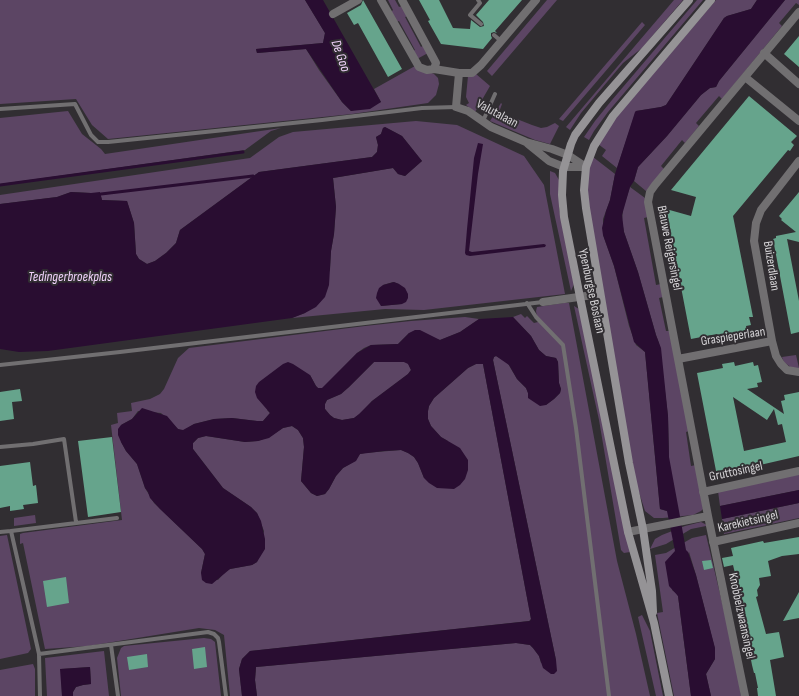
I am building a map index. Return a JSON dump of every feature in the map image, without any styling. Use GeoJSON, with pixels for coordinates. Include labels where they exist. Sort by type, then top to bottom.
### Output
{"type":"FeatureCollection","features":[{"type":"Feature","properties":{"kind":"main road","name":"Ypenburgse Boslaan"},"geometry":{"type":"LineString","coordinates":[[669,696],[654,623],[628,532],[562,206],[564,167],[575,135],[599,103],[689,0]]}},
{"type":"Feature","properties":{"kind":"main road","name":"Ypenburgse Boslaan"},"geometry":{"type":"LineString","coordinates":[[654,623],[652,595],[643,529],[629,463],[586,208],[584,190],[586,167],[594,146],[613,116],[711,0]]}},
{"type":"Feature","properties":{"kind":"street"},"geometry":{"type":"LineString","coordinates":[[333,14],[358,0]]}},
{"type":"Feature","properties":{"kind":"street"},"geometry":{"type":"LineString","coordinates":[[381,0],[419,67],[427,70],[434,69],[459,73],[472,73],[481,65],[536,0]]}},
{"type":"Feature","properties":{"kind":"street"},"geometry":{"type":"LineString","coordinates":[[402,0],[436,63],[434,69]]}},
{"type":"Feature","properties":{"kind":"street","name":"Blauwe Reigersingel"},"geometry":{"type":"LineString","coordinates":[[703,492],[648,202],[650,192],[799,12]]}},
{"type":"Feature","properties":{"kind":"street"},"geometry":{"type":"LineString","coordinates":[[764,53],[799,84]]}},
{"type":"Feature","properties":{"kind":"street"},"geometry":{"type":"LineString","coordinates":[[456,107],[459,73]]}},
{"type":"Feature","properties":{"kind":"street"},"geometry":{"type":"LineString","coordinates":[[744,77],[799,121]]}},
{"type":"Feature","properties":{"kind":"street","name":"Valutalaan"},"geometry":{"type":"LineString","coordinates":[[456,107],[468,111],[491,127],[526,142],[568,155],[586,167]]}},
{"type":"Feature","properties":{"kind":"street","name":"Valutalaan"},"geometry":{"type":"LineString","coordinates":[[526,142],[549,161],[564,167],[586,167]]}},
{"type":"Feature","properties":{"kind":"street","name":"Buizerdlaan"},"geometry":{"type":"LineString","coordinates":[[772,341],[754,241],[756,224],[761,210],[799,161]]}},
{"type":"Feature","properties":{"kind":"street"},"geometry":{"type":"LineString","coordinates":[[543,302],[600,294]]}},
{"type":"Feature","properties":{"kind":"street","name":"Graspieperlaan"},"geometry":{"type":"LineString","coordinates":[[678,359],[772,341],[776,356],[781,364],[787,370],[799,372]]}},
{"type":"Feature","properties":{"kind":"street","name":"Gruttosingel"},"geometry":{"type":"LineString","coordinates":[[708,516],[703,492],[799,471]]}},
{"type":"Feature","properties":{"kind":"street","name":"Karekietsingel"},"geometry":{"type":"LineString","coordinates":[[628,532],[708,516],[713,542],[799,523]]}},
{"type":"Feature","properties":{"kind":"street","name":"Knobbelzwaansingel"},"geometry":{"type":"LineString","coordinates":[[713,542],[745,696]]}},
{"type":"Feature","properties":{"kind":"lane"},"geometry":{"type":"LineString","coordinates":[[478,0],[480,3],[470,15],[481,24]]}},
{"type":"Feature","properties":{"kind":"lane"},"geometry":{"type":"LineString","coordinates":[[494,35],[501,41]]}},
{"type":"Feature","properties":{"kind":"lane"},"geometry":{"type":"LineString","coordinates":[[483,121],[495,94]]}},
{"type":"Feature","properties":{"kind":"lane"},"geometry":{"type":"LineString","coordinates":[[0,109],[75,104],[91,136],[98,142],[108,142],[422,108],[456,107]]}},
{"type":"Feature","properties":{"kind":"lane"},"geometry":{"type":"LineString","coordinates":[[0,365],[543,302]]}},
{"type":"Feature","properties":{"kind":"lane"},"geometry":{"type":"LineString","coordinates":[[527,303],[536,318],[563,345],[576,428],[609,696]]}},
{"type":"Feature","properties":{"kind":"lane"},"geometry":{"type":"LineString","coordinates":[[0,447],[64,439],[76,522]]}},
{"type":"Feature","properties":{"kind":"lane"},"geometry":{"type":"LineString","coordinates":[[0,532],[117,518]]}},
{"type":"Feature","properties":{"kind":"lane"},"geometry":{"type":"LineString","coordinates":[[11,530],[39,654],[40,696]]}},
{"type":"Feature","properties":{"kind":"lane"},"geometry":{"type":"LineString","coordinates":[[39,654],[203,632],[214,634],[218,638],[219,642],[226,696]]}},
{"type":"Feature","properties":{"kind":"lane"},"geometry":{"type":"LineString","coordinates":[[111,645],[118,696]]}},
{"type":"Feature","properties":{"kind":"shaded area"},"geometry":{"type":"Polygon","coordinates":[[[0,0],[305,0],[325,33],[323,43],[256,49],[257,53],[306,49],[342,102],[351,111],[381,102],[374,89],[415,66],[434,74],[438,78],[439,84],[436,95],[428,103],[352,114],[108,139],[92,125],[76,99],[0,104],[0,0]]]}},
{"type":"Feature","properties":{"kind":"shaded area"},"geometry":{"type":"Polygon","coordinates":[[[388,0],[395,0],[399,7],[402,6],[408,16],[405,17],[421,47],[424,45],[428,53],[417,59],[413,51],[415,50],[399,21],[396,22],[391,12],[393,10],[388,0]]]}},
{"type":"Feature","properties":{"kind":"shaded area"},"geometry":{"type":"Polygon","coordinates":[[[547,0],[557,0],[492,76],[487,71],[547,0]]]}},
{"type":"Feature","properties":{"kind":"shaded area"},"geometry":{"type":"Polygon","coordinates":[[[674,0],[683,0],[642,48],[623,63],[581,113],[570,130],[566,127],[674,0]]]}},
{"type":"Feature","properties":{"kind":"shaded area"},"geometry":{"type":"Polygon","coordinates":[[[697,0],[703,0],[608,112],[589,140],[584,137],[612,100],[697,0]]]}},
{"type":"Feature","properties":{"kind":"shaded area"},"geometry":{"type":"Polygon","coordinates":[[[716,0],[757,0],[751,9],[724,18],[666,105],[636,111],[617,168],[602,156],[606,150],[598,144],[619,114],[716,0]]]}},
{"type":"Feature","properties":{"kind":"shaded area"},"geometry":{"type":"Polygon","coordinates":[[[785,0],[799,0],[799,5],[796,3],[779,23],[782,26],[722,99],[719,96],[696,123],[699,126],[685,143],[682,140],[661,166],[664,169],[646,191],[634,181],[638,167],[667,136],[701,95],[710,88],[716,87],[719,81],[785,0]]]}},
{"type":"Feature","properties":{"kind":"shaded area"},"geometry":{"type":"Polygon","coordinates":[[[642,22],[645,25],[563,121],[559,119],[642,22]]]}},
{"type":"Feature","properties":{"kind":"shaded area"},"geometry":{"type":"Polygon","coordinates":[[[476,74],[490,86],[475,112],[466,105],[469,103],[466,97],[468,76],[476,74]]]}},
{"type":"Feature","properties":{"kind":"shaded area"},"geometry":{"type":"Polygon","coordinates":[[[501,103],[499,112],[541,128],[555,123],[559,126],[550,144],[535,140],[490,121],[501,103]]]}},
{"type":"Feature","properties":{"kind":"shaded area"},"geometry":{"type":"Polygon","coordinates":[[[68,111],[82,134],[105,154],[281,128],[271,131],[245,150],[0,184],[0,118],[68,111]]]}},
{"type":"Feature","properties":{"kind":"shaded area"},"geometry":{"type":"Polygon","coordinates":[[[416,121],[457,125],[524,156],[544,185],[565,294],[424,310],[385,309],[292,318],[305,313],[330,270],[336,207],[333,178],[393,168],[398,174],[405,176],[422,161],[402,136],[385,127],[383,128],[381,134],[376,137],[378,145],[377,152],[372,157],[259,172],[180,230],[176,243],[155,261],[147,264],[139,259],[136,254],[134,223],[127,201],[102,200],[100,193],[71,192],[57,197],[0,204],[0,195],[250,158],[279,137],[293,132],[416,121]],[[393,282],[383,285],[381,306],[402,304],[399,284],[393,282]]]}},
{"type":"Feature","properties":{"kind":"shaded area"},"geometry":{"type":"Polygon","coordinates":[[[593,157],[615,174],[610,200],[603,219],[603,235],[614,266],[629,326],[636,345],[645,352],[660,509],[667,511],[667,513],[669,457],[668,416],[659,343],[638,272],[624,232],[622,221],[623,209],[630,187],[645,198],[648,217],[644,218],[656,285],[661,284],[663,297],[659,298],[666,331],[670,331],[689,431],[686,432],[691,466],[696,465],[703,509],[693,515],[654,518],[645,511],[636,483],[592,236],[587,187],[588,173],[593,157]]]}},
{"type":"Feature","properties":{"kind":"shaded area"},"geometry":{"type":"Polygon","coordinates":[[[550,171],[555,173],[559,180],[559,209],[574,284],[571,291],[550,194],[550,171]]]}},
{"type":"Feature","properties":{"kind":"shaded area"},"geometry":{"type":"Polygon","coordinates":[[[569,303],[617,561],[650,696],[257,696],[255,680],[256,667],[516,643],[530,645],[539,656],[541,663],[556,660],[493,360],[496,356],[507,362],[517,379],[526,388],[528,393],[546,405],[554,399],[560,393],[561,389],[559,383],[558,362],[556,358],[546,356],[539,350],[531,336],[513,317],[521,314],[525,318],[527,316],[534,323],[538,322],[536,311],[537,307],[569,303]]]}},
{"type":"Feature","properties":{"kind":"shaded area"},"geometry":{"type":"Polygon","coordinates":[[[574,306],[579,309],[630,552],[624,553],[621,550],[599,420],[574,306]]]}},
{"type":"Feature","properties":{"kind":"shaded area"},"geometry":{"type":"Polygon","coordinates":[[[465,317],[479,319],[460,332],[440,340],[409,333],[398,344],[371,345],[364,348],[357,353],[323,388],[318,388],[316,386],[310,375],[267,410],[270,413],[263,421],[232,418],[214,419],[194,424],[183,431],[178,429],[161,413],[138,411],[132,419],[121,425],[121,442],[126,451],[137,464],[145,488],[154,503],[202,549],[205,554],[201,573],[218,580],[230,569],[252,565],[257,562],[264,531],[257,513],[251,507],[223,488],[193,449],[193,443],[198,438],[206,436],[245,442],[258,441],[269,437],[283,428],[292,426],[298,430],[303,438],[304,447],[301,481],[311,493],[317,496],[325,494],[336,476],[343,468],[355,461],[360,454],[365,453],[401,450],[414,457],[424,478],[448,441],[441,437],[431,426],[428,419],[429,406],[434,398],[468,368],[476,364],[483,364],[531,619],[529,621],[250,651],[242,659],[239,669],[242,696],[230,696],[224,635],[215,630],[199,628],[88,646],[45,649],[23,543],[20,544],[20,534],[122,520],[111,425],[118,423],[117,413],[132,411],[131,403],[150,399],[160,394],[164,389],[178,358],[189,348],[365,326],[465,317]]]}},
{"type":"Feature","properties":{"kind":"shaded area"},"geometry":{"type":"Polygon","coordinates":[[[796,355],[799,368],[793,369],[784,362],[782,357],[796,355]]]}},
{"type":"Feature","properties":{"kind":"shaded area"},"geometry":{"type":"Polygon","coordinates":[[[374,362],[404,362],[408,363],[411,370],[408,374],[372,401],[360,414],[354,418],[342,420],[334,418],[330,415],[325,409],[327,400],[341,394],[374,362]]]}},
{"type":"Feature","properties":{"kind":"shaded area"},"geometry":{"type":"Polygon","coordinates":[[[799,474],[799,490],[720,506],[718,491],[799,474]]]}},
{"type":"Feature","properties":{"kind":"shaded area"},"geometry":{"type":"Polygon","coordinates":[[[799,503],[799,518],[724,534],[722,519],[799,503]]]}},
{"type":"Feature","properties":{"kind":"shaded area"},"geometry":{"type":"Polygon","coordinates":[[[35,515],[36,523],[14,526],[14,518],[35,515]]]}},
{"type":"Feature","properties":{"kind":"shaded area"},"geometry":{"type":"Polygon","coordinates":[[[701,522],[707,525],[691,529],[666,544],[650,549],[655,539],[662,535],[685,526],[701,522]]]}},
{"type":"Feature","properties":{"kind":"shaded area"},"geometry":{"type":"Polygon","coordinates":[[[7,535],[31,649],[28,653],[0,659],[0,536],[7,535]]]}},
{"type":"Feature","properties":{"kind":"shaded area"},"geometry":{"type":"Polygon","coordinates":[[[706,535],[735,657],[741,696],[711,696],[706,674],[715,659],[715,649],[689,552],[672,590],[678,596],[691,696],[674,696],[657,613],[663,612],[655,555],[666,553],[692,538],[706,535]]]}},
{"type":"Feature","properties":{"kind":"shaded area"},"geometry":{"type":"Polygon","coordinates":[[[642,615],[650,631],[663,696],[656,696],[638,617],[642,615]]]}},
{"type":"Feature","properties":{"kind":"shaded area"},"geometry":{"type":"Polygon","coordinates":[[[204,638],[211,639],[215,642],[221,696],[121,696],[117,658],[121,648],[124,646],[204,638]]]}},
{"type":"Feature","properties":{"kind":"shaded area"},"geometry":{"type":"Polygon","coordinates":[[[104,651],[109,696],[73,696],[73,692],[76,687],[91,684],[90,667],[61,669],[62,696],[47,696],[45,658],[104,651]]]}},
{"type":"Feature","properties":{"kind":"shaded area"},"geometry":{"type":"Polygon","coordinates":[[[33,664],[35,669],[35,696],[0,696],[0,670],[33,664]]]}},
{"type":"Feature","properties":{"kind":"water","name":"De Goo"},"geometry":{"type":"Polygon","coordinates":[[[305,0],[323,0],[381,102],[370,109],[351,111],[342,102],[306,49],[257,53],[256,49],[323,43],[325,33],[305,0]]]}},
{"type":"Feature","properties":{"kind":"water"},"geometry":{"type":"Polygon","coordinates":[[[757,0],[785,0],[719,81],[716,87],[710,88],[701,95],[667,136],[638,167],[634,181],[630,187],[622,215],[624,232],[661,348],[668,416],[669,457],[686,550],[696,575],[715,648],[715,659],[706,674],[711,696],[691,696],[678,596],[669,586],[665,562],[675,551],[667,511],[660,509],[645,352],[634,342],[614,266],[602,228],[610,200],[615,174],[635,112],[666,105],[724,18],[751,9],[757,0]]]}},
{"type":"Feature","properties":{"kind":"water","name":"Tedingerbroekplas"},"geometry":{"type":"Polygon","coordinates":[[[385,127],[402,136],[422,161],[405,176],[398,174],[393,168],[333,178],[336,207],[329,285],[325,297],[316,307],[292,318],[48,351],[19,352],[0,349],[0,204],[57,197],[71,192],[100,192],[102,200],[127,201],[134,223],[136,254],[139,259],[147,264],[155,261],[176,243],[180,230],[259,172],[372,157],[377,152],[378,145],[376,137],[381,134],[383,128],[385,127]]]}},
{"type":"Feature","properties":{"kind":"water"},"geometry":{"type":"Polygon","coordinates":[[[478,143],[483,144],[469,251],[472,252],[544,244],[546,245],[545,247],[470,256],[466,255],[474,158],[478,143]]]}},
{"type":"Feature","properties":{"kind":"water"},"geometry":{"type":"Polygon","coordinates":[[[394,282],[405,288],[408,294],[406,302],[402,304],[381,306],[376,298],[379,288],[383,285],[394,282]]]}},
{"type":"Feature","properties":{"kind":"water"},"geometry":{"type":"Polygon","coordinates":[[[513,317],[531,336],[539,350],[546,356],[556,358],[558,362],[559,383],[561,389],[560,393],[546,405],[540,406],[528,398],[526,388],[517,379],[509,365],[496,356],[493,360],[556,660],[557,671],[554,674],[551,674],[543,668],[539,656],[530,645],[516,643],[256,667],[255,680],[257,696],[242,696],[239,669],[242,659],[250,651],[530,621],[531,619],[483,364],[476,364],[468,368],[434,398],[429,406],[428,419],[431,426],[441,437],[460,448],[468,460],[468,470],[465,479],[454,489],[437,488],[429,483],[424,478],[414,457],[401,450],[360,454],[356,461],[343,468],[336,476],[325,494],[317,496],[311,493],[301,481],[304,447],[303,438],[298,430],[292,426],[283,428],[269,438],[258,441],[245,442],[206,436],[198,438],[193,443],[193,449],[223,488],[251,507],[257,513],[261,521],[265,539],[265,549],[257,562],[252,565],[230,569],[212,584],[206,583],[202,580],[201,573],[205,554],[202,549],[150,498],[137,464],[126,451],[121,442],[118,435],[118,429],[121,425],[132,419],[142,408],[167,416],[178,429],[183,430],[194,424],[214,419],[232,418],[263,421],[270,413],[257,398],[255,392],[256,386],[259,382],[283,364],[288,362],[293,364],[310,375],[318,388],[322,388],[357,353],[371,345],[398,344],[409,333],[415,330],[420,330],[440,340],[460,332],[479,319],[513,317]],[[374,362],[341,394],[327,400],[325,409],[334,418],[342,420],[354,418],[372,401],[408,374],[411,370],[408,364],[404,362],[374,362]]]}},
{"type":"Feature","properties":{"kind":"water"},"geometry":{"type":"Polygon","coordinates":[[[799,490],[799,503],[722,519],[720,506],[799,490]]]}},
{"type":"Feature","properties":{"kind":"water"},"geometry":{"type":"Polygon","coordinates":[[[90,667],[91,684],[76,687],[73,692],[73,696],[62,696],[60,669],[90,667]]]}},
{"type":"Feature","properties":{"kind":"building"},"geometry":{"type":"Polygon","coordinates":[[[363,0],[402,69],[388,77],[358,23],[354,25],[347,13],[361,5],[363,0]]]}},
{"type":"Feature","properties":{"kind":"building"},"geometry":{"type":"Polygon","coordinates":[[[419,0],[439,0],[453,28],[470,29],[471,20],[480,27],[484,26],[483,22],[476,15],[489,0],[522,0],[495,31],[497,33],[491,33],[492,38],[483,49],[441,44],[428,21],[430,20],[419,0]]]}},
{"type":"Feature","properties":{"kind":"building"},"geometry":{"type":"Polygon","coordinates":[[[799,36],[799,67],[784,54],[799,36]]]}},
{"type":"Feature","properties":{"kind":"building"},"geometry":{"type":"Polygon","coordinates":[[[749,96],[797,136],[791,142],[794,145],[790,151],[788,150],[733,216],[753,317],[749,317],[751,325],[746,326],[747,331],[729,334],[729,336],[718,338],[717,334],[691,339],[666,209],[691,216],[696,197],[671,190],[749,96]]]}},
{"type":"Feature","properties":{"kind":"building"},"geometry":{"type":"Polygon","coordinates":[[[799,192],[799,242],[787,239],[799,301],[799,332],[791,334],[773,239],[776,238],[776,236],[796,232],[781,220],[782,219],[779,216],[799,192]]]}},
{"type":"Feature","properties":{"kind":"building"},"geometry":{"type":"Polygon","coordinates":[[[734,362],[735,366],[753,362],[754,366],[758,365],[762,382],[757,383],[758,387],[747,389],[784,414],[781,401],[785,400],[784,395],[799,392],[799,456],[747,468],[748,470],[717,476],[697,373],[723,368],[722,364],[734,362]],[[733,397],[744,451],[786,442],[782,424],[778,425],[774,409],[767,420],[733,397]]]}},
{"type":"Feature","properties":{"kind":"building"},"geometry":{"type":"Polygon","coordinates":[[[20,389],[22,401],[12,402],[14,419],[0,421],[0,392],[20,389]]]}},
{"type":"Feature","properties":{"kind":"building"},"geometry":{"type":"Polygon","coordinates":[[[112,437],[121,512],[88,517],[78,441],[112,437]]]}},
{"type":"Feature","properties":{"kind":"building"},"geometry":{"type":"Polygon","coordinates":[[[30,462],[33,486],[36,485],[38,503],[23,505],[24,509],[10,511],[10,506],[0,508],[0,466],[30,462]]]}},
{"type":"Feature","properties":{"kind":"building"},"geometry":{"type":"Polygon","coordinates":[[[799,537],[799,554],[782,556],[768,561],[771,576],[759,578],[760,585],[757,590],[758,596],[756,597],[766,634],[779,632],[784,657],[770,660],[776,696],[758,696],[758,688],[740,603],[742,602],[733,565],[724,567],[722,558],[733,556],[731,548],[763,541],[764,543],[799,537]]]}},
{"type":"Feature","properties":{"kind":"building"},"geometry":{"type":"Polygon","coordinates":[[[711,560],[713,568],[704,570],[702,561],[711,560]]]}},
{"type":"Feature","properties":{"kind":"building"},"geometry":{"type":"Polygon","coordinates":[[[66,577],[69,603],[47,607],[43,581],[66,577]]]}},
{"type":"Feature","properties":{"kind":"building"},"geometry":{"type":"Polygon","coordinates":[[[799,592],[799,618],[783,621],[799,592]]]}},
{"type":"Feature","properties":{"kind":"building"},"geometry":{"type":"Polygon","coordinates":[[[205,647],[207,667],[194,669],[192,649],[205,647]]]}},
{"type":"Feature","properties":{"kind":"building"},"geometry":{"type":"Polygon","coordinates":[[[147,654],[148,667],[129,670],[127,657],[147,654]]]}},
{"type":"Feature","properties":{"kind":"waterway"},"geometry":{"type":"LineString","coordinates":[[0,185],[243,152]]}},
{"type":"Feature","properties":{"kind":"waterway"},"geometry":{"type":"LineString","coordinates":[[101,194],[253,176]]}}]}
